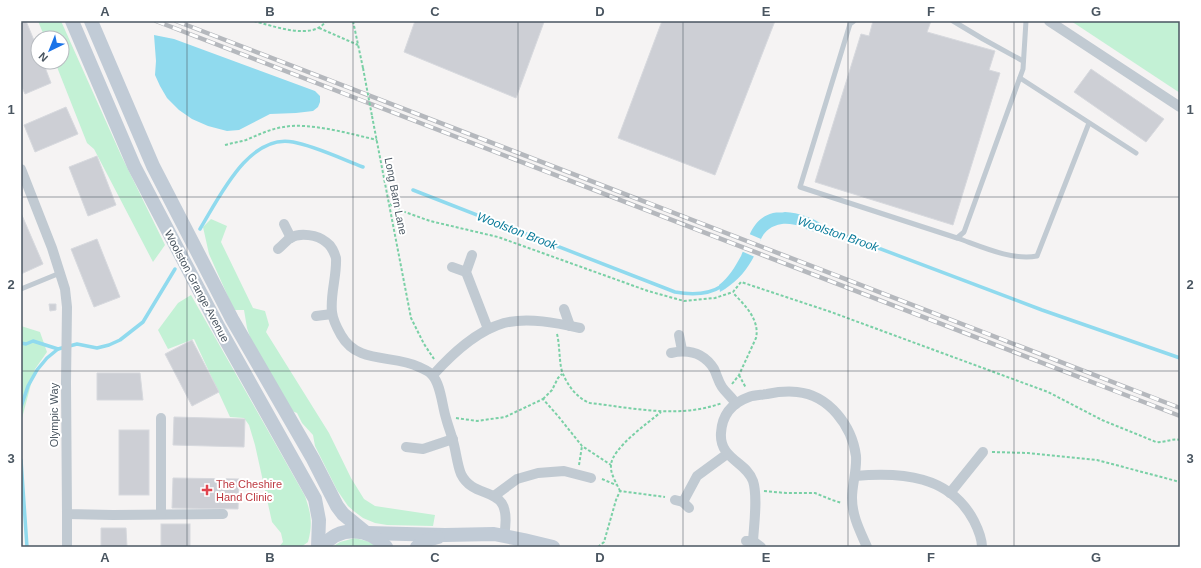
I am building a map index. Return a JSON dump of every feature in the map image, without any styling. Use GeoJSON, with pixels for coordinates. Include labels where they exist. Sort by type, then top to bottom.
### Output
{"type":"FeatureCollection","features":[{"type":"Feature","properties":{"kind":"main road","name":"Woolston Grange Avenue"},"geometry":{"type":"LineString","coordinates":[[72,21],[134,166],[219,328],[315,499],[320,520],[318,547]]}},
{"type":"Feature","properties":{"kind":"main road","name":"Woolston Grange Avenue"},"geometry":{"type":"LineString","coordinates":[[91,21],[152,166],[232,320],[313,459],[343,514],[366,533],[379,539],[386,547]]}},
{"type":"Feature","properties":{"kind":"main road"},"geometry":{"type":"LineString","coordinates":[[322,547],[332,538],[342,533],[353,531],[366,533],[444,535],[482,534],[504,536],[553,547]]}},
{"type":"Feature","properties":{"kind":"main road"},"geometry":{"type":"LineString","coordinates":[[417,547],[427,540],[444,535]]}},
{"type":"Feature","properties":{"kind":"street"},"geometry":{"type":"LineString","coordinates":[[1049,21],[1180,107]]}},
{"type":"Feature","properties":{"kind":"street","name":"Olympic Way"},"geometry":{"type":"LineString","coordinates":[[21,169],[65,289],[67,307],[67,547]]}},
{"type":"Feature","properties":{"kind":"street"},"geometry":{"type":"LineString","coordinates":[[284,224],[290,238]]}},
{"type":"Feature","properties":{"kind":"street"},"geometry":{"type":"LineString","coordinates":[[278,249],[290,238],[298,236],[314,236],[326,242],[334,252],[336,258],[332,314],[337,328],[343,338],[358,352],[367,356],[406,362],[425,370],[436,371],[476,336],[488,329],[504,323],[532,321],[555,323],[580,328]]}},
{"type":"Feature","properties":{"kind":"street"},"geometry":{"type":"LineString","coordinates":[[472,255],[466,272],[488,329]]}},
{"type":"Feature","properties":{"kind":"street"},"geometry":{"type":"LineString","coordinates":[[452,267],[466,272]]}},
{"type":"Feature","properties":{"kind":"street"},"geometry":{"type":"LineString","coordinates":[[564,309],[570,326]]}},
{"type":"Feature","properties":{"kind":"street"},"geometry":{"type":"LineString","coordinates":[[316,316],[332,314]]}},
{"type":"Feature","properties":{"kind":"street"},"geometry":{"type":"LineString","coordinates":[[679,335],[682,350]]}},
{"type":"Feature","properties":{"kind":"street"},"geometry":{"type":"LineString","coordinates":[[671,353],[682,350],[698,354],[715,370],[722,386],[731,397],[730,408],[724,418],[721,434],[727,454],[748,471],[756,490],[753,543]]}},
{"type":"Feature","properties":{"kind":"street"},"geometry":{"type":"LineString","coordinates":[[436,371],[446,418],[453,439],[461,473],[468,483],[494,496],[504,506],[506,513],[504,536]]}},
{"type":"Feature","properties":{"kind":"street"},"geometry":{"type":"LineString","coordinates":[[731,397],[750,397],[785,392],[798,392],[808,394],[827,404],[841,418],[852,442],[856,457],[856,476],[852,498],[854,513],[867,547]]}},
{"type":"Feature","properties":{"kind":"street"},"geometry":{"type":"LineString","coordinates":[[161,514],[162,418]]}},
{"type":"Feature","properties":{"kind":"street"},"geometry":{"type":"LineString","coordinates":[[406,447],[423,454],[453,439]]}},
{"type":"Feature","properties":{"kind":"street"},"geometry":{"type":"LineString","coordinates":[[950,493],[983,452]]}},
{"type":"Feature","properties":{"kind":"street"},"geometry":{"type":"LineString","coordinates":[[682,503],[698,476],[727,454]]}},
{"type":"Feature","properties":{"kind":"street"},"geometry":{"type":"LineString","coordinates":[[494,496],[517,479],[538,473],[564,471],[591,478]]}},
{"type":"Feature","properties":{"kind":"street"},"geometry":{"type":"LineString","coordinates":[[856,476],[877,474],[922,479],[937,484],[950,493],[969,512],[982,540],[982,547]]}},
{"type":"Feature","properties":{"kind":"street"},"geometry":{"type":"LineString","coordinates":[[67,514],[223,514]]}},
{"type":"Feature","properties":{"kind":"lane"},"geometry":{"type":"LineString","coordinates":[[854,21],[850,24],[800,187],[992,250],[1026,258],[1037,256],[1089,123]]}},
{"type":"Feature","properties":{"kind":"lane"},"geometry":{"type":"LineString","coordinates":[[952,21],[1023,61]]}},
{"type":"Feature","properties":{"kind":"lane"},"geometry":{"type":"LineString","coordinates":[[957,238],[964,232],[1023,69],[1026,21]]}},
{"type":"Feature","properties":{"kind":"lane"},"geometry":{"type":"LineString","coordinates":[[1020,78],[1136,152]]}},
{"type":"Feature","properties":{"kind":"lane"},"geometry":{"type":"LineString","coordinates":[[21,289],[60,273]]}},
{"type":"Feature","properties":{"kind":"path"},"geometry":{"type":"LineString","coordinates":[[254,21],[280,29],[309,31],[319,28],[326,21]]}},
{"type":"Feature","properties":{"kind":"path","name":"Long Barn Lane"},"geometry":{"type":"LineString","coordinates":[[352,21],[363,68],[411,318],[436,371]]}},
{"type":"Feature","properties":{"kind":"path"},"geometry":{"type":"LineString","coordinates":[[319,28],[358,45]]}},
{"type":"Feature","properties":{"kind":"path"},"geometry":{"type":"LineString","coordinates":[[225,145],[245,140],[277,128],[298,126],[320,128],[377,140]]}},
{"type":"Feature","properties":{"kind":"path"},"geometry":{"type":"LineString","coordinates":[[390,204],[402,211],[430,221],[498,237],[648,291],[684,301],[715,298],[733,292],[741,282],[838,315],[1048,392],[1102,420],[1156,442],[1166,442],[1173,439],[1180,440]]}},
{"type":"Feature","properties":{"kind":"path"},"geometry":{"type":"LineString","coordinates":[[555,323],[559,340],[562,374],[577,396],[583,401],[661,412],[689,411],[721,403],[731,397],[739,375],[756,338],[757,332],[753,318],[746,306],[733,292]]}},
{"type":"Feature","properties":{"kind":"path"},"geometry":{"type":"LineString","coordinates":[[446,418],[461,418],[478,421],[505,417],[543,399],[552,390],[558,378],[562,374]]}},
{"type":"Feature","properties":{"kind":"path"},"geometry":{"type":"LineString","coordinates":[[739,375],[750,397]]}},
{"type":"Feature","properties":{"kind":"path"},"geometry":{"type":"LineString","coordinates":[[543,399],[582,446],[611,465]]}},
{"type":"Feature","properties":{"kind":"path"},"geometry":{"type":"LineString","coordinates":[[620,491],[612,473],[611,465],[613,458],[624,443],[661,412]]}},
{"type":"Feature","properties":{"kind":"path"},"geometry":{"type":"LineString","coordinates":[[576,474],[582,446]]}},
{"type":"Feature","properties":{"kind":"path"},"geometry":{"type":"LineString","coordinates":[[983,452],[1028,453],[1097,460],[1180,482]]}},
{"type":"Feature","properties":{"kind":"path"},"geometry":{"type":"LineString","coordinates":[[591,478],[595,476],[617,485]]}},
{"type":"Feature","properties":{"kind":"path"},"geometry":{"type":"LineString","coordinates":[[756,490],[786,493],[815,493],[832,500],[853,505]]}},
{"type":"Feature","properties":{"kind":"path"},"geometry":{"type":"LineString","coordinates":[[620,491],[662,496],[682,503]]}},
{"type":"Feature","properties":{"kind":"path"},"geometry":{"type":"LineString","coordinates":[[598,547],[604,542],[620,491]]}},
{"type":"Feature","properties":{"kind":"green space"},"geometry":{"type":"Polygon","coordinates":[[[38,21],[61,21],[65,30],[42,30],[38,21]]]}},
{"type":"Feature","properties":{"kind":"green space"},"geometry":{"type":"Polygon","coordinates":[[[1071,21],[1180,21],[1180,93],[1071,21]]]}},
{"type":"Feature","properties":{"kind":"green space"},"geometry":{"type":"Polygon","coordinates":[[[70,41],[121,155],[165,245],[153,262],[94,149],[87,143],[58,70],[70,70],[70,41]]]}},
{"type":"Feature","properties":{"kind":"green space"},"geometry":{"type":"Polygon","coordinates":[[[211,219],[227,226],[221,242],[253,308],[265,311],[269,325],[266,332],[329,433],[351,478],[364,499],[375,506],[435,515],[433,526],[387,525],[375,523],[363,518],[348,506],[337,490],[315,446],[313,435],[302,423],[297,413],[292,411],[252,343],[247,328],[244,310],[234,310],[209,254],[203,227],[211,219]]]}},
{"type":"Feature","properties":{"kind":"green space"},"geometry":{"type":"Polygon","coordinates":[[[191,295],[305,496],[310,513],[311,524],[308,542],[301,547],[279,547],[283,542],[281,533],[272,522],[255,445],[249,425],[244,418],[230,417],[194,339],[168,349],[158,330],[178,303],[191,295]]]}},
{"type":"Feature","properties":{"kind":"green space"},"geometry":{"type":"Polygon","coordinates":[[[21,326],[40,332],[47,352],[35,369],[21,422],[21,326]]]}},
{"type":"Feature","properties":{"kind":"green space"},"geometry":{"type":"Polygon","coordinates":[[[355,538],[370,542],[377,547],[332,547],[340,542],[355,538]]]}},
{"type":"Feature","properties":{"kind":"water"},"geometry":{"type":"Polygon","coordinates":[[[154,35],[174,39],[315,91],[320,96],[318,107],[313,111],[270,114],[239,130],[227,131],[208,126],[192,119],[179,110],[167,98],[155,75],[156,61],[154,35]]]}},
{"type":"Feature","properties":{"kind":"water"},"geometry":{"type":"Polygon","coordinates":[[[785,212],[800,214],[814,220],[823,225],[823,231],[810,231],[804,227],[792,224],[774,226],[765,233],[746,270],[730,286],[720,292],[719,285],[729,275],[741,256],[755,225],[766,216],[773,213],[785,212]]]}},
{"type":"Feature","properties":{"kind":"pier"},"geometry":{"type":"Polygon","coordinates":[[[747,233],[761,239],[755,257],[741,251],[747,233]]]}},
{"type":"Feature","properties":{"kind":"building"},"geometry":{"type":"Polygon","coordinates":[[[21,21],[26,21],[30,31],[30,70],[46,70],[51,83],[25,94],[21,85],[21,21]]]}},
{"type":"Feature","properties":{"kind":"building"},"geometry":{"type":"Polygon","coordinates":[[[415,21],[544,22],[516,98],[404,52],[415,21]]]}},
{"type":"Feature","properties":{"kind":"building"},"geometry":{"type":"Polygon","coordinates":[[[662,21],[775,21],[715,175],[618,138],[662,21]]]}},
{"type":"Feature","properties":{"kind":"building"},"geometry":{"type":"Polygon","coordinates":[[[873,21],[931,21],[927,32],[995,51],[989,70],[1000,73],[953,225],[815,182],[861,34],[869,36],[873,21]]]}},
{"type":"Feature","properties":{"kind":"building"},"geometry":{"type":"Polygon","coordinates":[[[1091,69],[1164,119],[1146,142],[1074,92],[1091,69]]]}},
{"type":"Feature","properties":{"kind":"building"},"geometry":{"type":"Polygon","coordinates":[[[66,107],[78,134],[35,152],[24,125],[66,107]]]}},
{"type":"Feature","properties":{"kind":"building"},"geometry":{"type":"Polygon","coordinates":[[[97,156],[116,205],[88,216],[69,167],[97,156]]]}},
{"type":"Feature","properties":{"kind":"building"},"geometry":{"type":"Polygon","coordinates":[[[21,213],[43,264],[21,274],[21,213]]]}},
{"type":"Feature","properties":{"kind":"building"},"geometry":{"type":"Polygon","coordinates":[[[97,239],[120,297],[94,307],[71,249],[97,239]]]}},
{"type":"Feature","properties":{"kind":"building"},"geometry":{"type":"Polygon","coordinates":[[[49,304],[56,304],[56,310],[50,311],[49,304]]]}},
{"type":"Feature","properties":{"kind":"building"},"geometry":{"type":"Polygon","coordinates":[[[192,340],[219,392],[192,406],[165,354],[192,340]]]}},
{"type":"Feature","properties":{"kind":"building"},"geometry":{"type":"Polygon","coordinates":[[[97,373],[140,373],[143,400],[97,400],[97,373]]]}},
{"type":"Feature","properties":{"kind":"building"},"geometry":{"type":"Polygon","coordinates":[[[174,417],[245,419],[244,447],[173,445],[174,417]]]}},
{"type":"Feature","properties":{"kind":"building"},"geometry":{"type":"Polygon","coordinates":[[[119,430],[149,430],[149,495],[119,495],[119,430]]]}},
{"type":"Feature","properties":{"kind":"building","name":"The Cheshire Hand Clinic"},"geometry":{"type":"Polygon","coordinates":[[[173,478],[239,479],[238,509],[172,508],[173,478]]]}},
{"type":"Feature","properties":{"kind":"building"},"geometry":{"type":"Polygon","coordinates":[[[161,524],[190,524],[190,547],[161,547],[161,524]]]}},
{"type":"Feature","properties":{"kind":"building"},"geometry":{"type":"Polygon","coordinates":[[[101,528],[126,528],[127,547],[101,547],[101,528]]]}},
{"type":"Feature","properties":{"kind":"waterway","name":"Woolston Brook"},"geometry":{"type":"LineString","coordinates":[[200,229],[226,185],[237,170],[249,157],[263,147],[277,142],[293,142],[310,146],[363,167]]}},
{"type":"Feature","properties":{"kind":"waterway","name":"Woolston Brook"},"geometry":{"type":"LineString","coordinates":[[413,190],[675,292],[699,294],[722,286]]}},
{"type":"Feature","properties":{"kind":"waterway","name":"Woolston Brook"},"geometry":{"type":"LineString","coordinates":[[820,226],[1042,310],[1180,358]]}},
{"type":"Feature","properties":{"kind":"waterway","name":"Woolston Brook"},"geometry":{"type":"LineString","coordinates":[[21,407],[28,386],[37,370],[47,358],[58,349],[77,344],[97,348],[120,340],[143,322],[175,269]]}},
{"type":"Feature","properties":{"kind":"waterway"},"geometry":{"type":"LineString","coordinates":[[21,343],[26,344],[33,341],[58,349]]}},
{"type":"Feature","properties":{"kind":"waterway"},"geometry":{"type":"LineString","coordinates":[[21,460],[27,547]]}},
{"type":"Feature","properties":{"kind":"railway"},"geometry":{"type":"LineString","coordinates":[[156,21],[1180,416]]}},
{"type":"Feature","properties":{"kind":"railway"},"geometry":{"type":"LineString","coordinates":[[176,21],[1180,408]]}},
{"type":"Feature","properties":{"kind":"place","name":"The Cheshire Hand Clinic"},"geometry":{"type":"Point","coordinates":[207,490]}}]}
